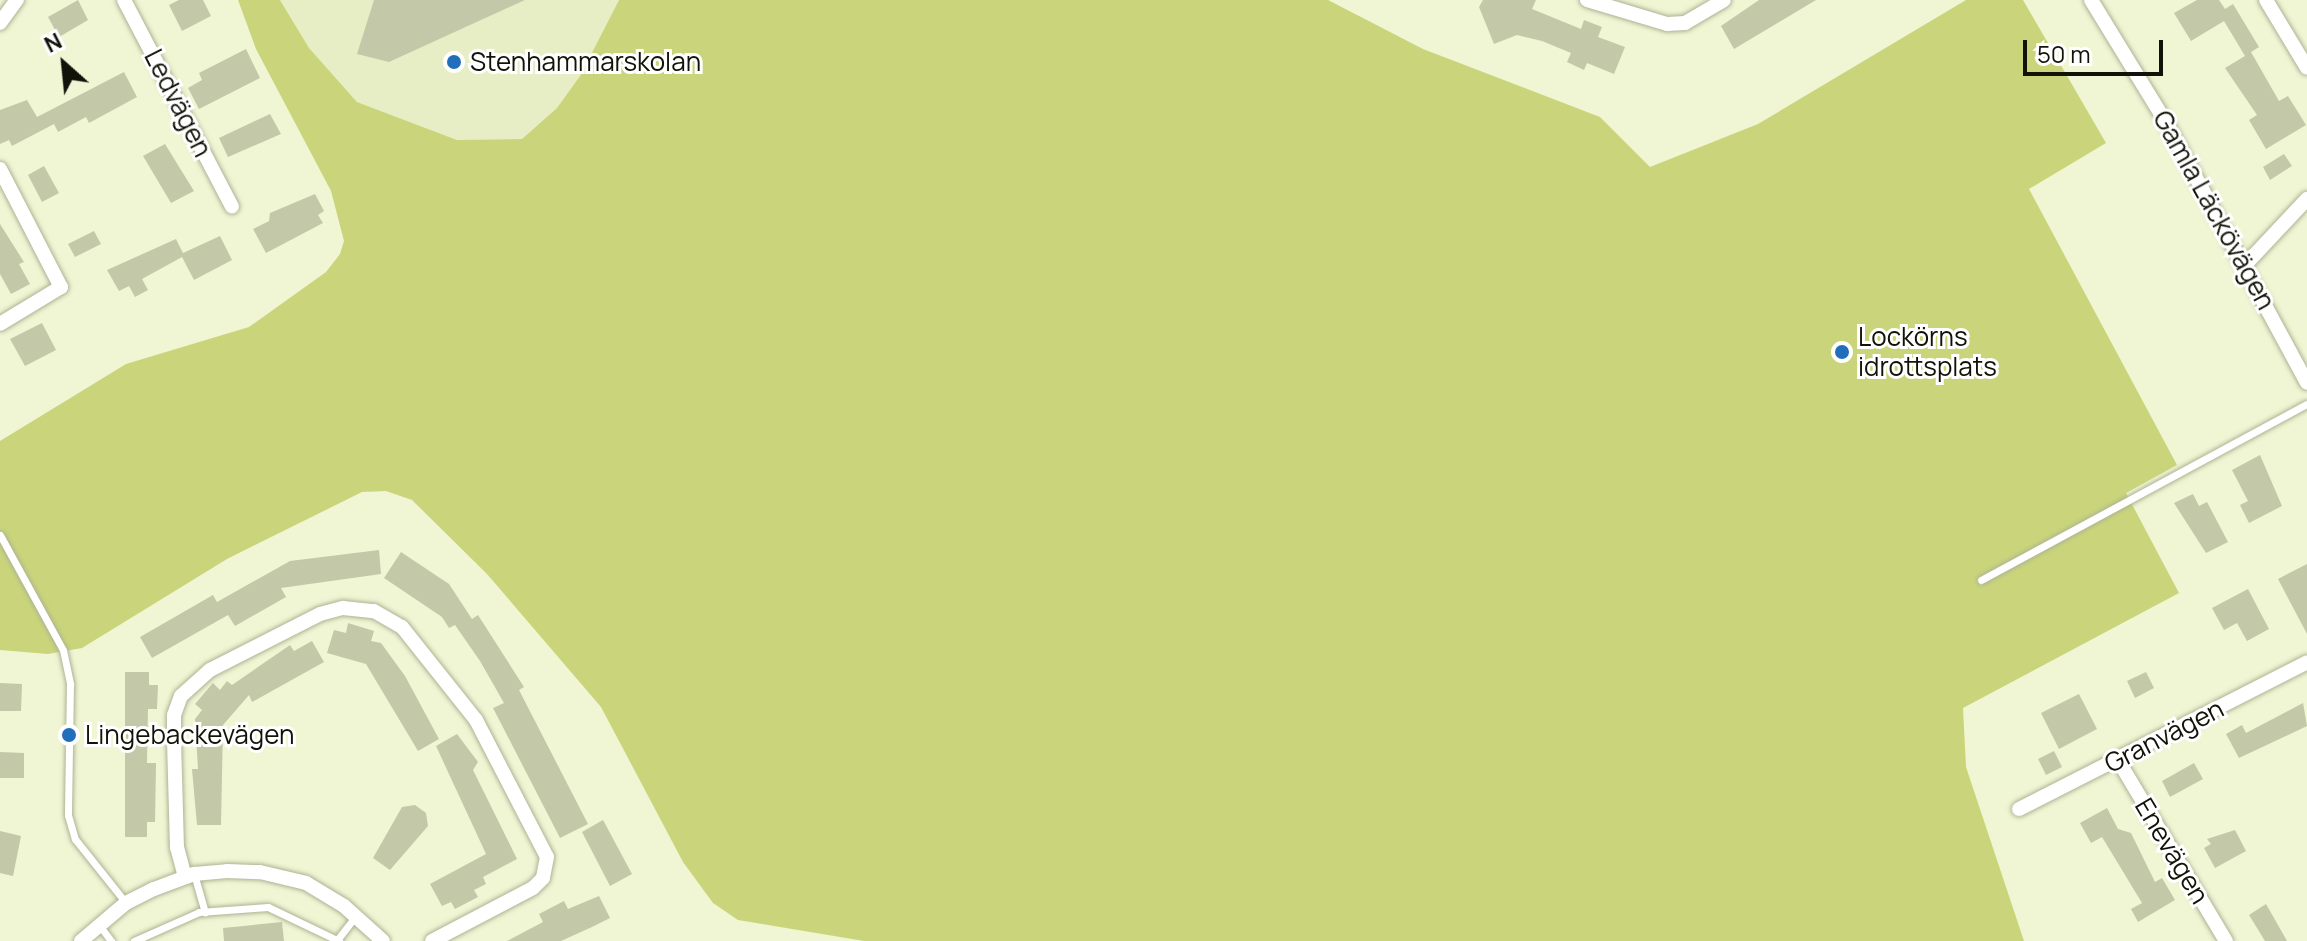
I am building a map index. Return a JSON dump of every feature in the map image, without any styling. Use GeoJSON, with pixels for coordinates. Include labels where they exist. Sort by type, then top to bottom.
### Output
{"type":"FeatureCollection","features":[{"type":"Feature","properties":{"kind":"street"},"geometry":{"type":"LineString","coordinates":[[0,23],[17,0]]}},
{"type":"Feature","properties":{"kind":"street","name":"Ledvägen"},"geometry":{"type":"LineString","coordinates":[[124,0],[232,207]]}},
{"type":"Feature","properties":{"kind":"street"},"geometry":{"type":"LineString","coordinates":[[1587,0],[1667,24],[1685,23],[1724,0]]}},
{"type":"Feature","properties":{"kind":"street","name":"Gamla Läckövägen"},"geometry":{"type":"LineString","coordinates":[[2091,0],[2245,265],[2305,376]]}},
{"type":"Feature","properties":{"kind":"street"},"geometry":{"type":"LineString","coordinates":[[2266,0],[2307,68]]}},
{"type":"Feature","properties":{"kind":"street"},"geometry":{"type":"LineString","coordinates":[[0,169],[61,287],[0,324]]}},
{"type":"Feature","properties":{"kind":"street"},"geometry":{"type":"LineString","coordinates":[[2245,265],[2307,199]]}},
{"type":"Feature","properties":{"kind":"street"},"geometry":{"type":"LineString","coordinates":[[190,876],[177,848],[174,715],[181,696],[210,670],[320,614],[343,608],[374,611],[402,627],[476,720],[547,857],[543,878],[533,888],[432,941]]}},
{"type":"Feature","properties":{"kind":"street","name":"Granvägen"},"geometry":{"type":"LineString","coordinates":[[2019,809],[2307,662]]}},
{"type":"Feature","properties":{"kind":"street","name":"Enevägen"},"geometry":{"type":"LineString","coordinates":[[2118,760],[2226,941]]}},
{"type":"Feature","properties":{"kind":"street"},"geometry":{"type":"LineString","coordinates":[[81,941],[126,903],[190,876],[284,876],[332,898],[383,941]]}},
{"type":"Feature","properties":{"kind":"lane"},"geometry":{"type":"LineString","coordinates":[[1981,580],[2307,404]]}},
{"type":"Feature","properties":{"kind":"lane"},"geometry":{"type":"LineString","coordinates":[[0,535],[63,650],[70,684],[68,815],[75,839],[126,903]]}},
{"type":"Feature","properties":{"kind":"lane"},"geometry":{"type":"LineString","coordinates":[[190,876],[205,912]]}},
{"type":"Feature","properties":{"kind":"lane"},"geometry":{"type":"LineString","coordinates":[[134,941],[205,912],[268,907],[338,941],[356,916]]}},
{"type":"Feature","properties":{"kind":"lane"},"geometry":{"type":"LineString","coordinates":[[99,925],[111,941]]}},
{"type":"Feature","properties":{"kind":"shaded area","name":"Stenhammarskolan"},"geometry":{"type":"Polygon","coordinates":[[[280,0],[619,0],[580,76],[557,108],[522,139],[457,140],[357,102],[309,48],[280,0]]]}},
{"type":"Feature","properties":{"kind":"green space"},"geometry":{"type":"Polygon","coordinates":[[[238,0],[280,0],[309,48],[357,102],[457,140],[522,139],[557,108],[580,76],[619,0],[1328,0],[1423,49],[1600,117],[1650,167],[1758,124],[1966,0],[2023,0],[2106,143],[2029,189],[2177,465],[2126,493],[2179,593],[1963,708],[1966,767],[2024,941],[864,941],[738,920],[713,903],[683,862],[601,707],[487,574],[412,500],[386,491],[362,492],[227,559],[82,648],[48,654],[0,650],[0,441],[126,364],[249,327],[326,272],[340,254],[344,241],[331,191],[256,49],[238,0]]]}},
{"type":"Feature","properties":{"kind":"building"},"geometry":{"type":"Polygon","coordinates":[[[78,0],[88,20],[59,37],[48,17],[78,0]]]}},
{"type":"Feature","properties":{"kind":"building"},"geometry":{"type":"Polygon","coordinates":[[[179,0],[203,0],[211,16],[182,31],[169,5],[179,0]]]}},
{"type":"Feature","properties":{"kind":"building"},"geometry":{"type":"Polygon","coordinates":[[[374,0],[525,0],[389,62],[357,54],[374,0]]]}},
{"type":"Feature","properties":{"kind":"building"},"geometry":{"type":"Polygon","coordinates":[[[1483,0],[1536,0],[1532,9],[1581,29],[1584,20],[1602,27],[1598,37],[1625,47],[1614,74],[1587,63],[1584,70],[1567,62],[1571,53],[1542,41],[1517,35],[1494,44],[1479,7],[1483,0]]]}},
{"type":"Feature","properties":{"kind":"building"},"geometry":{"type":"Polygon","coordinates":[[[1759,0],[1816,0],[1734,49],[1721,26],[1759,0]]]}},
{"type":"Feature","properties":{"kind":"building"},"geometry":{"type":"Polygon","coordinates":[[[2197,0],[2219,0],[2225,9],[2233,4],[2259,47],[2251,52],[2279,101],[2288,96],[2306,125],[2266,149],[2249,120],[2257,115],[2225,68],[2245,56],[2224,21],[2191,41],[2174,13],[2197,0]]]}},
{"type":"Feature","properties":{"kind":"building"},"geometry":{"type":"Polygon","coordinates":[[[246,49],[260,78],[199,109],[188,88],[202,80],[199,73],[246,49]]]}},
{"type":"Feature","properties":{"kind":"building"},"geometry":{"type":"Polygon","coordinates":[[[124,72],[137,97],[89,123],[86,117],[58,132],[54,124],[12,146],[9,140],[0,144],[0,110],[27,100],[37,117],[124,72]]]}},
{"type":"Feature","properties":{"kind":"building"},"geometry":{"type":"Polygon","coordinates":[[[270,114],[281,134],[228,157],[219,138],[270,114]]]}},
{"type":"Feature","properties":{"kind":"building"},"geometry":{"type":"Polygon","coordinates":[[[165,144],[194,191],[171,203],[143,156],[165,144]]]}},
{"type":"Feature","properties":{"kind":"building"},"geometry":{"type":"Polygon","coordinates":[[[2284,154],[2292,166],[2270,180],[2263,167],[2284,154]]]}},
{"type":"Feature","properties":{"kind":"building"},"geometry":{"type":"Polygon","coordinates":[[[44,166],[59,193],[42,202],[28,175],[44,166]]]}},
{"type":"Feature","properties":{"kind":"building"},"geometry":{"type":"Polygon","coordinates":[[[315,194],[324,211],[318,215],[323,223],[266,253],[253,229],[269,221],[270,213],[315,194]]]}},
{"type":"Feature","properties":{"kind":"building"},"geometry":{"type":"Polygon","coordinates":[[[0,224],[24,262],[19,264],[30,284],[11,294],[0,274],[0,224]]]}},
{"type":"Feature","properties":{"kind":"building"},"geometry":{"type":"Polygon","coordinates":[[[94,231],[101,244],[75,257],[68,244],[94,231]]]}},
{"type":"Feature","properties":{"kind":"building"},"geometry":{"type":"Polygon","coordinates":[[[220,236],[232,260],[194,280],[182,257],[142,279],[148,290],[135,297],[129,286],[119,291],[107,270],[176,239],[183,253],[220,236]]]}},
{"type":"Feature","properties":{"kind":"building"},"geometry":{"type":"Polygon","coordinates":[[[42,323],[56,350],[25,366],[10,339],[42,323]]]}},
{"type":"Feature","properties":{"kind":"building"},"geometry":{"type":"Polygon","coordinates":[[[2260,455],[2282,506],[2249,523],[2240,505],[2248,501],[2232,470],[2260,455]]]}},
{"type":"Feature","properties":{"kind":"building"},"geometry":{"type":"Polygon","coordinates":[[[2193,494],[2199,506],[2207,502],[2228,542],[2206,553],[2174,503],[2193,494]]]}},
{"type":"Feature","properties":{"kind":"building"},"geometry":{"type":"Polygon","coordinates":[[[379,550],[381,574],[281,588],[286,597],[235,626],[228,615],[152,658],[140,637],[213,595],[217,602],[290,561],[379,550]]]}},
{"type":"Feature","properties":{"kind":"building"},"geometry":{"type":"Polygon","coordinates":[[[401,552],[449,584],[472,619],[478,615],[524,687],[519,690],[588,824],[560,838],[493,708],[504,703],[480,661],[455,625],[449,628],[442,617],[384,578],[401,552]]]}},
{"type":"Feature","properties":{"kind":"building"},"geometry":{"type":"Polygon","coordinates":[[[2307,564],[2307,634],[2278,579],[2307,564]]]}},
{"type":"Feature","properties":{"kind":"building"},"geometry":{"type":"Polygon","coordinates":[[[2248,589],[2269,629],[2247,641],[2237,623],[2224,630],[2212,608],[2248,589]]]}},
{"type":"Feature","properties":{"kind":"building"},"geometry":{"type":"Polygon","coordinates":[[[348,623],[374,631],[371,641],[381,643],[405,676],[439,739],[418,751],[366,664],[327,653],[334,630],[346,633],[348,623]]]}},
{"type":"Feature","properties":{"kind":"building"},"geometry":{"type":"Polygon","coordinates":[[[312,641],[324,662],[252,702],[249,695],[223,725],[221,825],[197,825],[192,769],[198,769],[195,719],[202,710],[195,704],[213,683],[220,690],[227,681],[232,685],[290,645],[294,651],[312,641]]]}},
{"type":"Feature","properties":{"kind":"building"},"geometry":{"type":"Polygon","coordinates":[[[125,672],[149,672],[149,685],[158,685],[157,709],[148,709],[147,763],[156,763],[155,822],[147,822],[147,837],[125,837],[125,672]]]}},
{"type":"Feature","properties":{"kind":"building"},"geometry":{"type":"Polygon","coordinates":[[[2146,672],[2154,688],[2135,698],[2127,681],[2146,672]]]}},
{"type":"Feature","properties":{"kind":"building"},"geometry":{"type":"Polygon","coordinates":[[[0,683],[22,684],[21,711],[0,711],[0,683]]]}},
{"type":"Feature","properties":{"kind":"building"},"geometry":{"type":"Polygon","coordinates":[[[2079,694],[2097,729],[2059,749],[2041,713],[2079,694]]]}},
{"type":"Feature","properties":{"kind":"building"},"geometry":{"type":"Polygon","coordinates":[[[2303,703],[2307,726],[2239,758],[2226,734],[2242,725],[2246,733],[2303,703]]]}},
{"type":"Feature","properties":{"kind":"building"},"geometry":{"type":"Polygon","coordinates":[[[457,734],[478,762],[473,770],[517,859],[483,877],[486,884],[474,890],[478,897],[455,909],[451,902],[442,906],[430,884],[486,854],[436,746],[457,734]]]}},
{"type":"Feature","properties":{"kind":"building"},"geometry":{"type":"Polygon","coordinates":[[[2054,751],[2062,767],[2046,775],[2038,759],[2054,751]]]}},
{"type":"Feature","properties":{"kind":"building"},"geometry":{"type":"Polygon","coordinates":[[[0,752],[24,753],[24,778],[0,778],[0,752]]]}},
{"type":"Feature","properties":{"kind":"building"},"geometry":{"type":"Polygon","coordinates":[[[2194,763],[2203,779],[2170,797],[2162,781],[2194,763]]]}},
{"type":"Feature","properties":{"kind":"building"},"geometry":{"type":"Polygon","coordinates":[[[415,805],[426,813],[428,826],[390,870],[373,858],[402,807],[415,805]]]}},
{"type":"Feature","properties":{"kind":"building"},"geometry":{"type":"Polygon","coordinates":[[[2107,808],[2118,829],[2131,833],[2155,882],[2162,878],[2175,900],[2138,922],[2131,909],[2142,903],[2102,837],[2091,843],[2080,823],[2107,808]]]}},
{"type":"Feature","properties":{"kind":"building"},"geometry":{"type":"Polygon","coordinates":[[[603,820],[632,874],[610,886],[582,832],[603,820]]]}},
{"type":"Feature","properties":{"kind":"building"},"geometry":{"type":"Polygon","coordinates":[[[2235,830],[2246,851],[2215,868],[2204,848],[2211,844],[2207,839],[2235,830]]]}},
{"type":"Feature","properties":{"kind":"building"},"geometry":{"type":"Polygon","coordinates":[[[0,831],[21,836],[13,876],[0,873],[0,831]]]}},
{"type":"Feature","properties":{"kind":"building"},"geometry":{"type":"Polygon","coordinates":[[[599,896],[610,918],[592,927],[561,941],[507,941],[543,922],[539,914],[564,901],[568,909],[599,896]]]}},
{"type":"Feature","properties":{"kind":"building"},"geometry":{"type":"Polygon","coordinates":[[[2266,904],[2287,941],[2265,941],[2249,915],[2266,904]]]}},
{"type":"Feature","properties":{"kind":"building"},"geometry":{"type":"Polygon","coordinates":[[[282,922],[284,941],[224,941],[223,928],[282,922]]]}},
{"type":"Feature","properties":{"kind":"place","name":"Stenhammarskolan"},"geometry":{"type":"Point","coordinates":[454,62]}},
{"type":"Feature","properties":{"kind":"place","name":"Lockörns idrottsplats"},"geometry":{"type":"Point","coordinates":[1842,352]}},
{"type":"Feature","properties":{"kind":"place","name":"Lingebackevägen"},"geometry":{"type":"Point","coordinates":[69,735]}}]}
